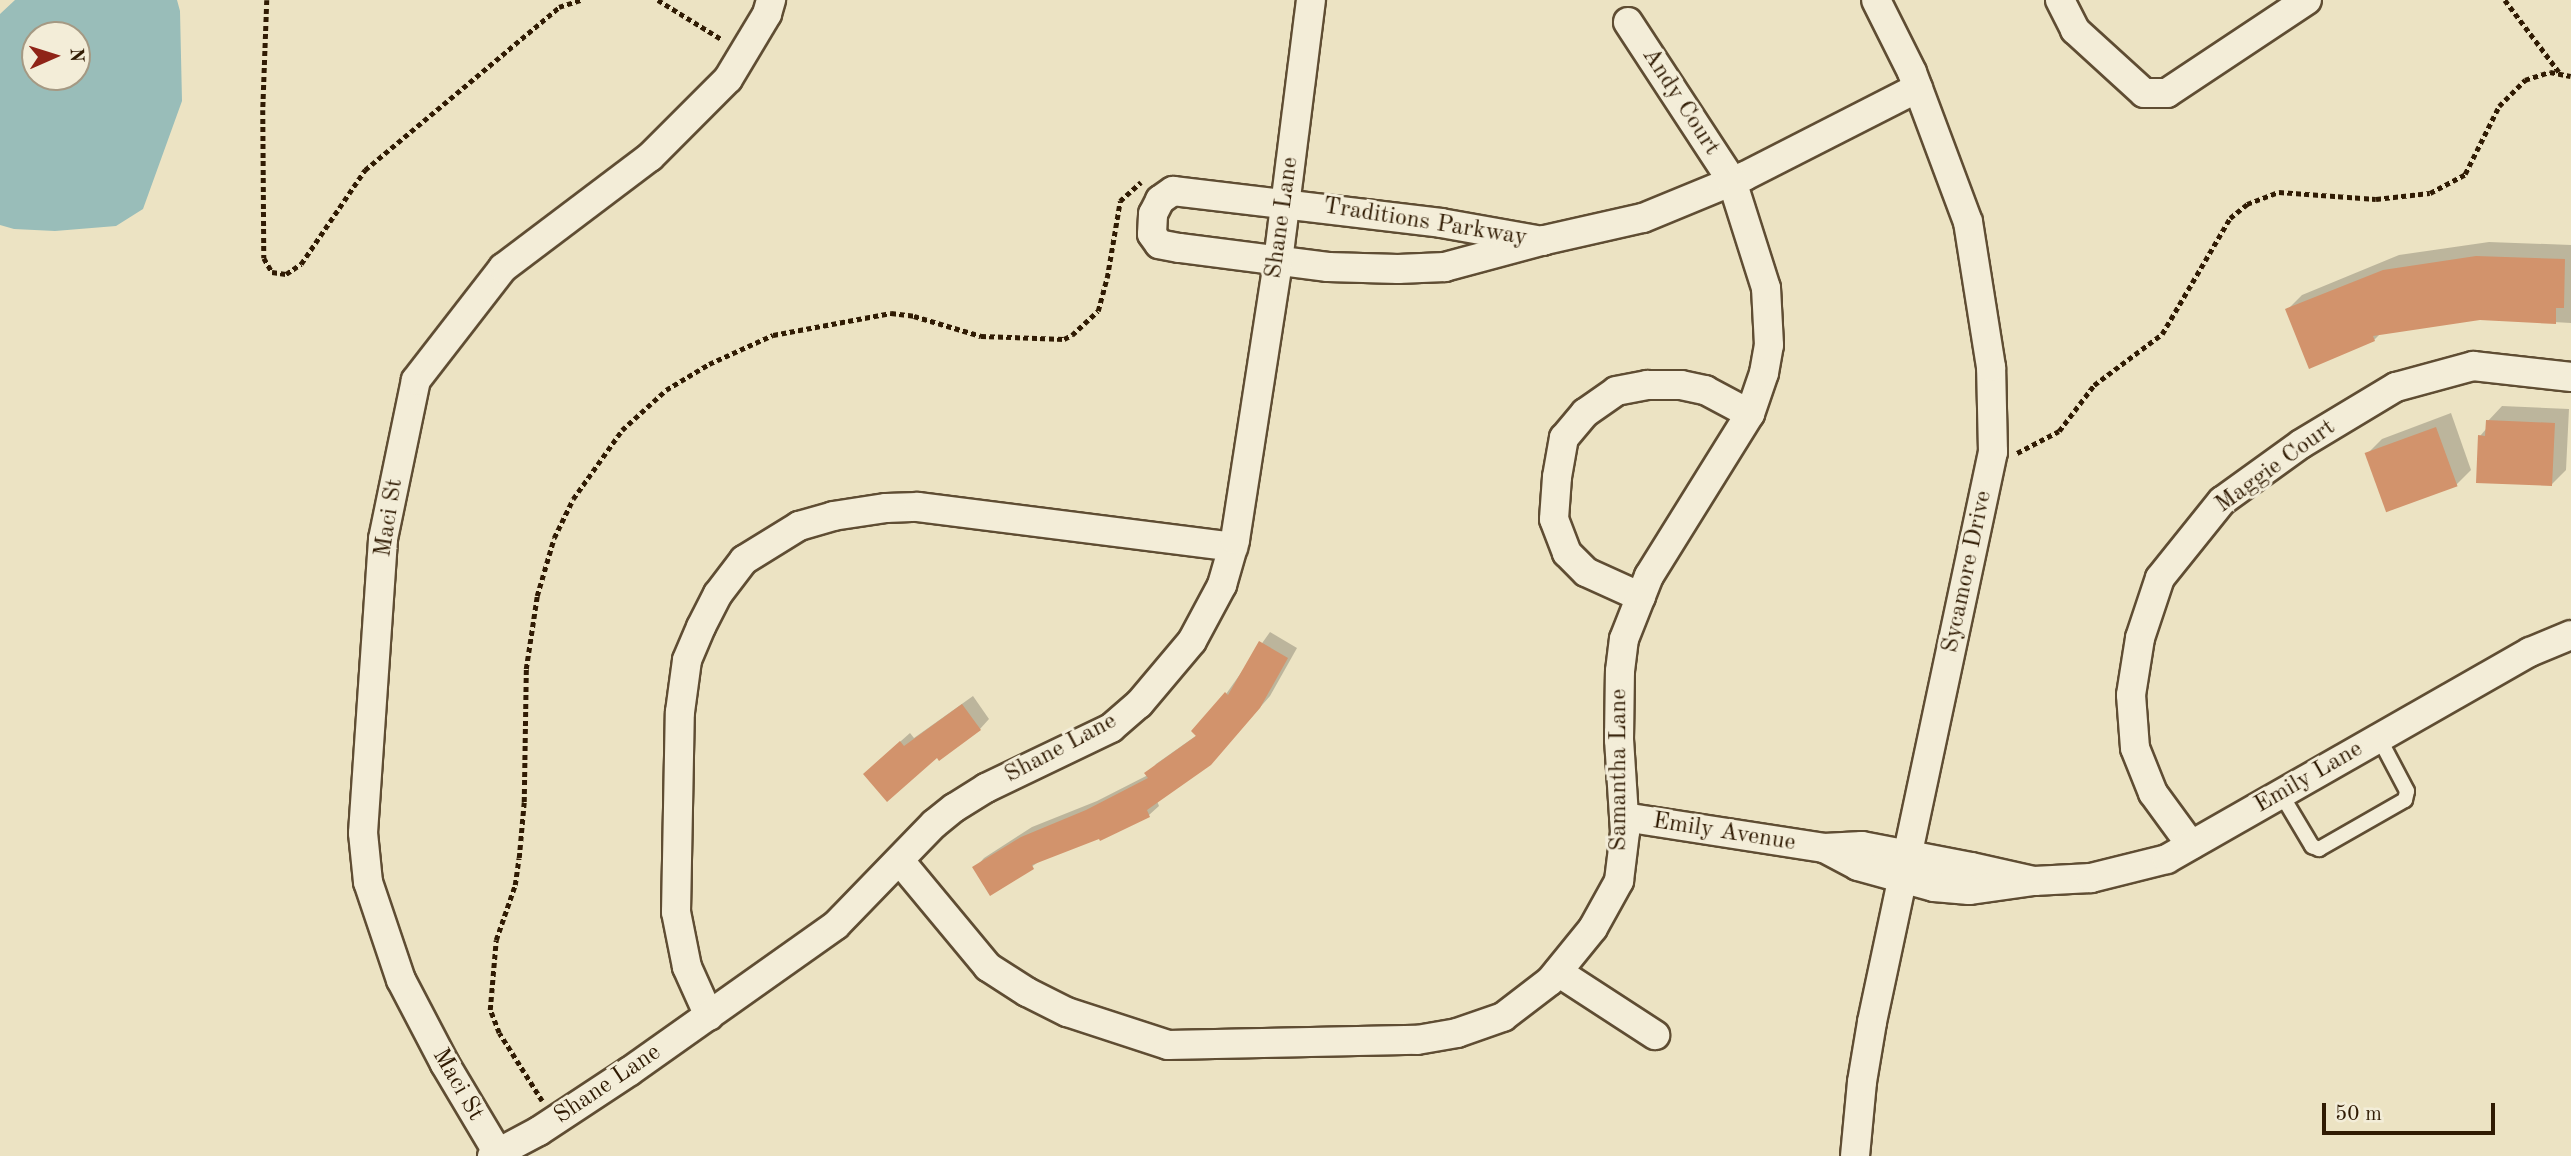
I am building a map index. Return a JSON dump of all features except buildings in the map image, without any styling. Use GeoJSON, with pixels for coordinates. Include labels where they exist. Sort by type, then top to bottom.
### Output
{"type":"FeatureCollection","features":[{"type":"Feature","properties":{"kind":"street","name":"Maci St"},"geometry":{"type":"LineString","coordinates":[[495,1155],[401,980],[368,882],[363,833],[383,539],[416,380],[503,268],[650,157],[728,79],[767,14],[771,0]]}},
{"type":"Feature","properties":{"kind":"street","name":"Shane Lane"},"geometry":{"type":"LineString","coordinates":[[495,1155],[539,1131],[709,1017],[836,925],[934,824],[965,801],[986,788],[1111,728],[1139,704],[1192,640],[1222,585],[1233,547],[1278,261],[1311,0]]}},
{"type":"Feature","properties":{"kind":"street","name":"Sycamore Drive"},"geometry":{"type":"LineString","coordinates":[[1855,1156],[1862,1082],[1872,1023],[1993,452],[1991,366],[1968,222],[1918,88],[1876,0]]}},
{"type":"Feature","properties":{"kind":"street"},"geometry":{"type":"LineString","coordinates":[[2060,0],[2076,30],[2144,93],[2167,93],[2307,0]]}},
{"type":"Feature","properties":{"kind":"street","name":"Andy Court"},"geometry":{"type":"LineString","coordinates":[[1628,22],[1732,181]]}},
{"type":"Feature","properties":{"kind":"street","name":"Traditions Parkway"},"geometry":{"type":"LineString","coordinates":[[1545,240],[1286,203],[1173,191],[1160,200],[1153,214],[1152,233],[1159,244],[1278,261],[1398,270],[1445,267],[1545,240],[1643,218],[1732,181],[1918,88]]}},
{"type":"Feature","properties":{"kind":"street","name":"Samantha Lane"},"geometry":{"type":"LineString","coordinates":[[900,861],[988,967],[1027,992],[1067,1012],[1168,1045],[1417,1040],[1457,1033],[1503,1017],[1550,981],[1593,928],[1619,881],[1624,817],[1619,740],[1620,671],[1624,639],[1649,576],[1750,414],[1764,373],[1769,345],[1766,288],[1732,181]]}},
{"type":"Feature","properties":{"kind":"street","name":"Maggie Court"},"geometry":{"type":"LineString","coordinates":[[2191,845],[2153,793],[2135,748],[2131,695],[2140,638],[2160,578],[2221,501],[2301,444],[2396,387],[2473,366],[2571,377]]}},
{"type":"Feature","properties":{"kind":"street"},"geometry":{"type":"LineString","coordinates":[[1641,597],[1586,572],[1567,553],[1554,519],[1557,477],[1564,438],[1585,412],[1616,391],[1647,385],[1681,384],[1705,390],[1750,414]]}},
{"type":"Feature","properties":{"kind":"street"},"geometry":{"type":"LineString","coordinates":[[709,1017],[687,967],[676,912],[680,712],[687,660],[718,594],[744,560],[799,526],[846,513],[897,507],[918,507],[1233,547]]}},
{"type":"Feature","properties":{"kind":"street","name":"Emily Lane"},"geometry":{"type":"LineString","coordinates":[[1906,868],[1969,890],[2034,881],[2091,878],[2167,859],[2530,652],[2571,635]]}},
{"type":"Feature","properties":{"kind":"street","name":"Emily Avenue"},"geometry":{"type":"LineString","coordinates":[[1624,817],[1824,848],[1858,866],[1906,868]]}},
{"type":"Feature","properties":{"kind":"street"},"geometry":{"type":"LineString","coordinates":[[1558,972],[1655,1035]]}},
{"type":"Feature","properties":{"kind":"lane"},"geometry":{"type":"LineString","coordinates":[[2281,794],[2312,846],[2319,849],[2405,800],[2407,791],[2379,738]]}},
{"type":"Feature","properties":{"kind":"path"},"geometry":{"type":"LineString","coordinates":[[267,0],[263,110],[264,258],[272,272],[286,274],[301,264],[365,170],[559,7],[581,0]]}},
{"type":"Feature","properties":{"kind":"path"},"geometry":{"type":"LineString","coordinates":[[658,0],[744,53]]}},
{"type":"Feature","properties":{"kind":"path"},"geometry":{"type":"LineString","coordinates":[[2505,0],[2559,73]]}},
{"type":"Feature","properties":{"kind":"path"},"geometry":{"type":"LineString","coordinates":[[2016,453],[2059,431],[2094,385],[2162,334],[2230,218],[2247,204],[2278,192],[2376,199],[2430,193],[2465,174],[2500,106],[2525,80],[2559,73],[2571,76]]}},
{"type":"Feature","properties":{"kind":"path"},"geometry":{"type":"LineString","coordinates":[[544,1104],[499,1033],[490,1010],[496,940],[515,885],[519,858],[524,802],[527,669],[537,596],[554,538],[573,499],[622,430],[666,390],[709,364],[763,338],[891,313],[914,316],[981,336],[1064,339],[1072,335],[1098,311],[1107,278],[1120,201],[1151,176]]}},
{"type":"Feature","properties":{"kind":"water"},"geometry":{"type":"Polygon","coordinates":[[[15,0],[177,0],[180,11],[182,101],[143,209],[116,226],[55,231],[14,229],[0,225],[0,14],[15,0]]]}}]}
